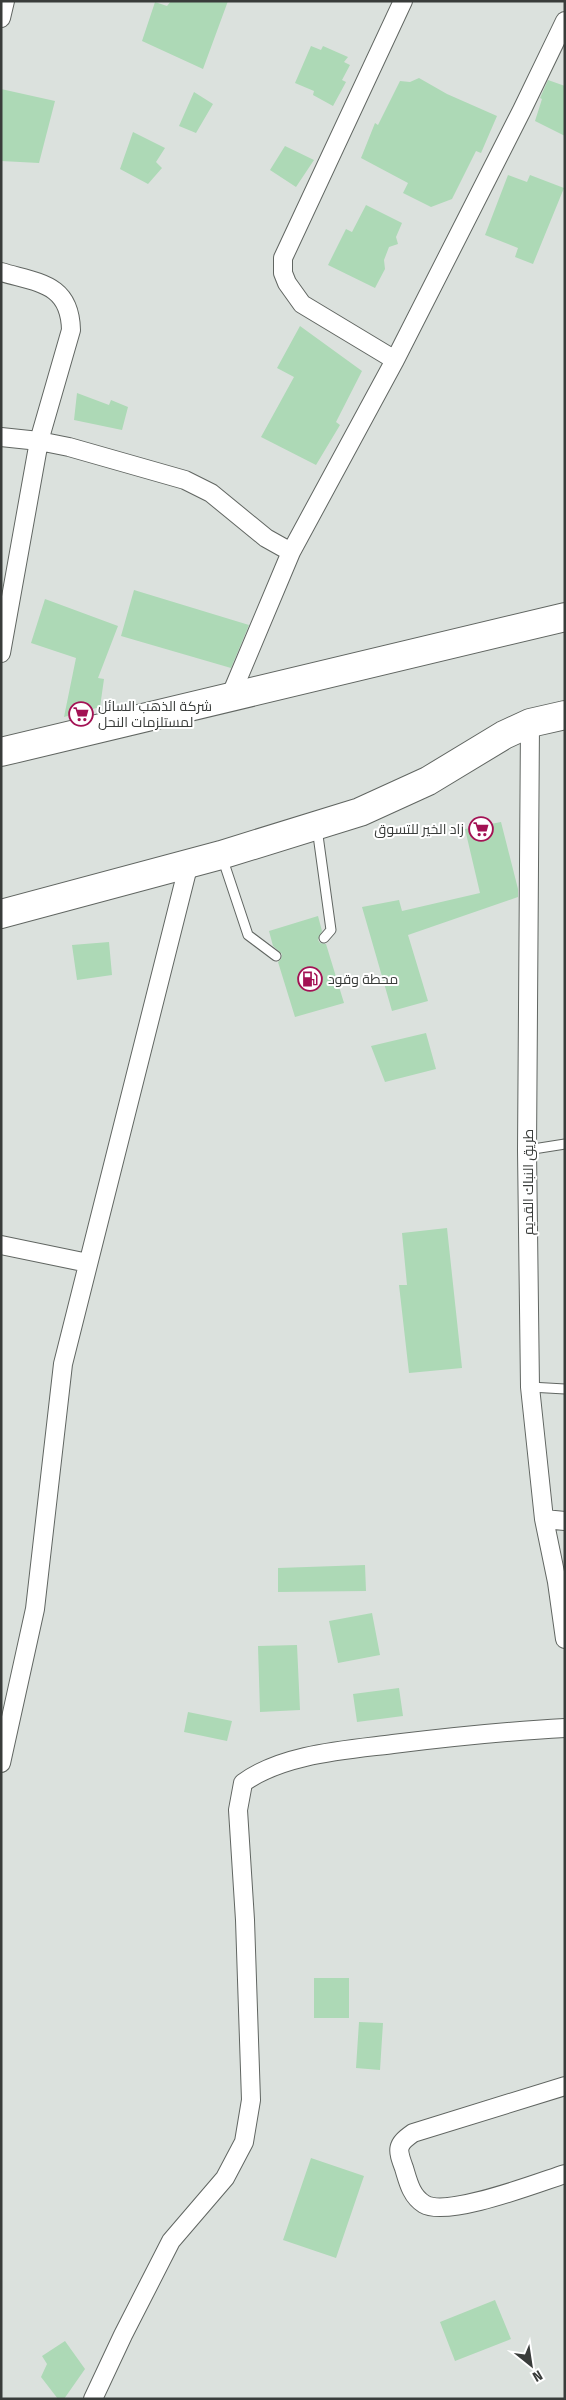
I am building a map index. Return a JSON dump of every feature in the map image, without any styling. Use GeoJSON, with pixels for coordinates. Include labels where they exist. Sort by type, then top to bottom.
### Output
{"type":"FeatureCollection","features":[{"type":"Feature","properties":{"kind":"highway"},"geometry":{"type":"LineString","coordinates":[[1,752],[565,617]]}},
{"type":"Feature","properties":{"kind":"highway"},"geometry":{"type":"LineString","coordinates":[[1,914],[221,855],[360,812],[428,781],[480,748],[530,723],[565,715]]}},
{"type":"Feature","properties":{"kind":"street"},"geometry":{"type":"LineString","coordinates":[[1,18],[5,1]]}},
{"type":"Feature","properties":{"kind":"street"},"geometry":{"type":"LineString","coordinates":[[395,360],[302,304],[287,283],[283,273],[283,258],[403,1]]}},
{"type":"Feature","properties":{"kind":"street"},"geometry":{"type":"LineString","coordinates":[[230,697],[291,552],[395,360],[565,21]]}},
{"type":"Feature","properties":{"kind":"street"},"geometry":{"type":"LineString","coordinates":[[1,272],[53,288],[62,296],[71,318],[71,330],[38,441],[1,653]]}},
{"type":"Feature","properties":{"kind":"street"},"geometry":{"type":"LineString","coordinates":[[1,437],[69,447],[185,480],[211,493],[266,538],[291,552]]}},
{"type":"Feature","properties":{"kind":"street","name":"طريق النباك القديم"},"geometry":{"type":"LineString","coordinates":[[530,723],[528,1150],[530,1387],[544,1519],[557,1582],[565,1639]]}},
{"type":"Feature","properties":{"kind":"street"},"geometry":{"type":"LineString","coordinates":[[1,1763],[35,1609],[63,1364],[189,863]]}},
{"type":"Feature","properties":{"kind":"street"},"geometry":{"type":"LineString","coordinates":[[1,1245],[88,1263]]}},
{"type":"Feature","properties":{"kind":"street"},"geometry":{"type":"LineString","coordinates":[[544,1519],[565,1521]]}},
{"type":"Feature","properties":{"kind":"street"},"geometry":{"type":"LineString","coordinates":[[93,2399],[123,2334],[171,2241],[225,2178],[244,2142],[251,2100],[245,1920],[238,1810],[243,1783],[256,1773],[272,1766],[334,1752],[513,1730],[565,1728]]}},
{"type":"Feature","properties":{"kind":"street"},"geometry":{"type":"LineString","coordinates":[[565,2086],[413,2133],[401,2141],[398,2152],[414,2196],[425,2205],[461,2207],[565,2174]]}},
{"type":"Feature","properties":{"kind":"lane"},"geometry":{"type":"LineString","coordinates":[[316,826],[331,930],[324,938]]}},
{"type":"Feature","properties":{"kind":"lane"},"geometry":{"type":"LineString","coordinates":[[221,855],[248,935],[276,956]]}},
{"type":"Feature","properties":{"kind":"lane"},"geometry":{"type":"LineString","coordinates":[[528,1150],[565,1144]]}},
{"type":"Feature","properties":{"kind":"lane"},"geometry":{"type":"LineString","coordinates":[[530,1387],[565,1389]]}},
{"type":"Feature","properties":{"kind":"building"},"geometry":{"type":"Polygon","coordinates":[[[171,1],[228,1],[203,69],[142,41],[155,2],[167,6],[171,1]]]}},
{"type":"Feature","properties":{"kind":"building"},"geometry":{"type":"Polygon","coordinates":[[[311,46],[321,50],[323,46],[348,57],[344,62],[350,65],[342,80],[346,82],[333,106],[313,95],[314,91],[295,83],[311,46]]]}},
{"type":"Feature","properties":{"kind":"building"},"geometry":{"type":"Polygon","coordinates":[[[419,78],[447,94],[497,116],[481,153],[476,151],[452,199],[431,207],[403,193],[408,183],[361,158],[375,123],[378,125],[400,81],[410,82],[419,78]]]}},
{"type":"Feature","properties":{"kind":"building"},"geometry":{"type":"Polygon","coordinates":[[[548,80],[565,86],[565,136],[535,121],[542,99],[540,98],[548,80]]]}},
{"type":"Feature","properties":{"kind":"building"},"geometry":{"type":"Polygon","coordinates":[[[1,89],[55,101],[39,163],[1,161],[1,89]]]}},
{"type":"Feature","properties":{"kind":"building"},"geometry":{"type":"Polygon","coordinates":[[[194,92],[213,104],[196,133],[179,126],[194,92]]]}},
{"type":"Feature","properties":{"kind":"building"},"geometry":{"type":"Polygon","coordinates":[[[133,132],[165,148],[156,162],[162,168],[148,184],[120,169],[133,132]]]}},
{"type":"Feature","properties":{"kind":"building"},"geometry":{"type":"Polygon","coordinates":[[[285,146],[314,160],[296,187],[270,170],[285,146]]]}},
{"type":"Feature","properties":{"kind":"building"},"geometry":{"type":"Polygon","coordinates":[[[508,175],[527,182],[530,175],[564,188],[533,264],[515,257],[518,248],[485,235],[508,175]]]}},
{"type":"Feature","properties":{"kind":"building"},"geometry":{"type":"Polygon","coordinates":[[[366,205],[402,223],[396,237],[398,244],[389,247],[384,260],[385,269],[375,288],[328,265],[346,229],[352,232],[366,205]]]}},
{"type":"Feature","properties":{"kind":"building"},"geometry":{"type":"Polygon","coordinates":[[[300,326],[362,371],[336,422],[340,425],[316,465],[261,437],[294,377],[277,368],[300,326]]]}},
{"type":"Feature","properties":{"kind":"building"},"geometry":{"type":"Polygon","coordinates":[[[77,393],[109,405],[111,400],[128,407],[122,430],[74,420],[77,393]]]}},
{"type":"Feature","properties":{"kind":"building"},"geometry":{"type":"Polygon","coordinates":[[[134,590],[249,625],[231,668],[121,636],[134,590]]]}},
{"type":"Feature","properties":{"kind":"building"},"geometry":{"type":"Polygon","coordinates":[[[45,599],[118,626],[98,678],[104,679],[100,707],[64,717],[76,658],[31,643],[45,599]]]}},
{"type":"Feature","properties":{"kind":"building"},"geometry":{"type":"Polygon","coordinates":[[[501,822],[518,889],[518,897],[408,935],[428,1001],[392,1011],[362,907],[399,900],[402,911],[480,893],[465,829],[501,822]]]}},
{"type":"Feature","properties":{"kind":"building","name":"محطة وقود"},"geometry":{"type":"Polygon","coordinates":[[[318,916],[322,931],[318,940],[320,943],[326,944],[344,1003],[295,1017],[278,962],[282,954],[273,946],[269,931],[318,916]]]}},
{"type":"Feature","properties":{"kind":"building"},"geometry":{"type":"Polygon","coordinates":[[[109,942],[112,975],[77,980],[72,945],[109,942]]]}},
{"type":"Feature","properties":{"kind":"building"},"geometry":{"type":"Polygon","coordinates":[[[426,1033],[436,1069],[385,1082],[371,1046],[426,1033]]]}},
{"type":"Feature","properties":{"kind":"building"},"geometry":{"type":"Polygon","coordinates":[[[447,1228],[462,1368],[409,1373],[399,1285],[407,1285],[402,1233],[447,1228]]]}},
{"type":"Feature","properties":{"kind":"building"},"geometry":{"type":"Polygon","coordinates":[[[365,1565],[366,1591],[278,1592],[278,1568],[365,1565]]]}},
{"type":"Feature","properties":{"kind":"building"},"geometry":{"type":"Polygon","coordinates":[[[372,1613],[380,1655],[338,1663],[329,1621],[372,1613]]]}},
{"type":"Feature","properties":{"kind":"building"},"geometry":{"type":"Polygon","coordinates":[[[297,1645],[300,1710],[260,1712],[258,1646],[297,1645]]]}},
{"type":"Feature","properties":{"kind":"building"},"geometry":{"type":"Polygon","coordinates":[[[399,1688],[403,1716],[357,1722],[353,1694],[399,1688]]]}},
{"type":"Feature","properties":{"kind":"building"},"geometry":{"type":"Polygon","coordinates":[[[188,1712],[232,1721],[227,1741],[184,1732],[188,1712]]]}},
{"type":"Feature","properties":{"kind":"building"},"geometry":{"type":"Polygon","coordinates":[[[314,1978],[349,1978],[349,2018],[314,2018],[314,1978]]]}},
{"type":"Feature","properties":{"kind":"building"},"geometry":{"type":"Polygon","coordinates":[[[359,2022],[383,2023],[380,2070],[356,2068],[359,2022]]]}},
{"type":"Feature","properties":{"kind":"building"},"geometry":{"type":"Polygon","coordinates":[[[311,2158],[364,2176],[336,2258],[283,2240],[311,2158]]]}},
{"type":"Feature","properties":{"kind":"building"},"geometry":{"type":"Polygon","coordinates":[[[495,2300],[511,2339],[455,2361],[440,2322],[495,2300]]]}},
{"type":"Feature","properties":{"kind":"building"},"geometry":{"type":"Polygon","coordinates":[[[65,2341],[85,2369],[64,2399],[58,2399],[41,2377],[47,2364],[42,2356],[65,2341]]]}},
{"type":"Feature","properties":{"kind":"place","name":"شركة الذهب السائل لمستلزمات النحل"},"geometry":{"type":"Point","coordinates":[81,714]}},
{"type":"Feature","properties":{"kind":"place","name":"زاد الخير للتسوق"},"geometry":{"type":"Point","coordinates":[481,829]}},
{"type":"Feature","properties":{"kind":"place","name":"محطة وقود"},"geometry":{"type":"Point","coordinates":[310,979]}}]}
